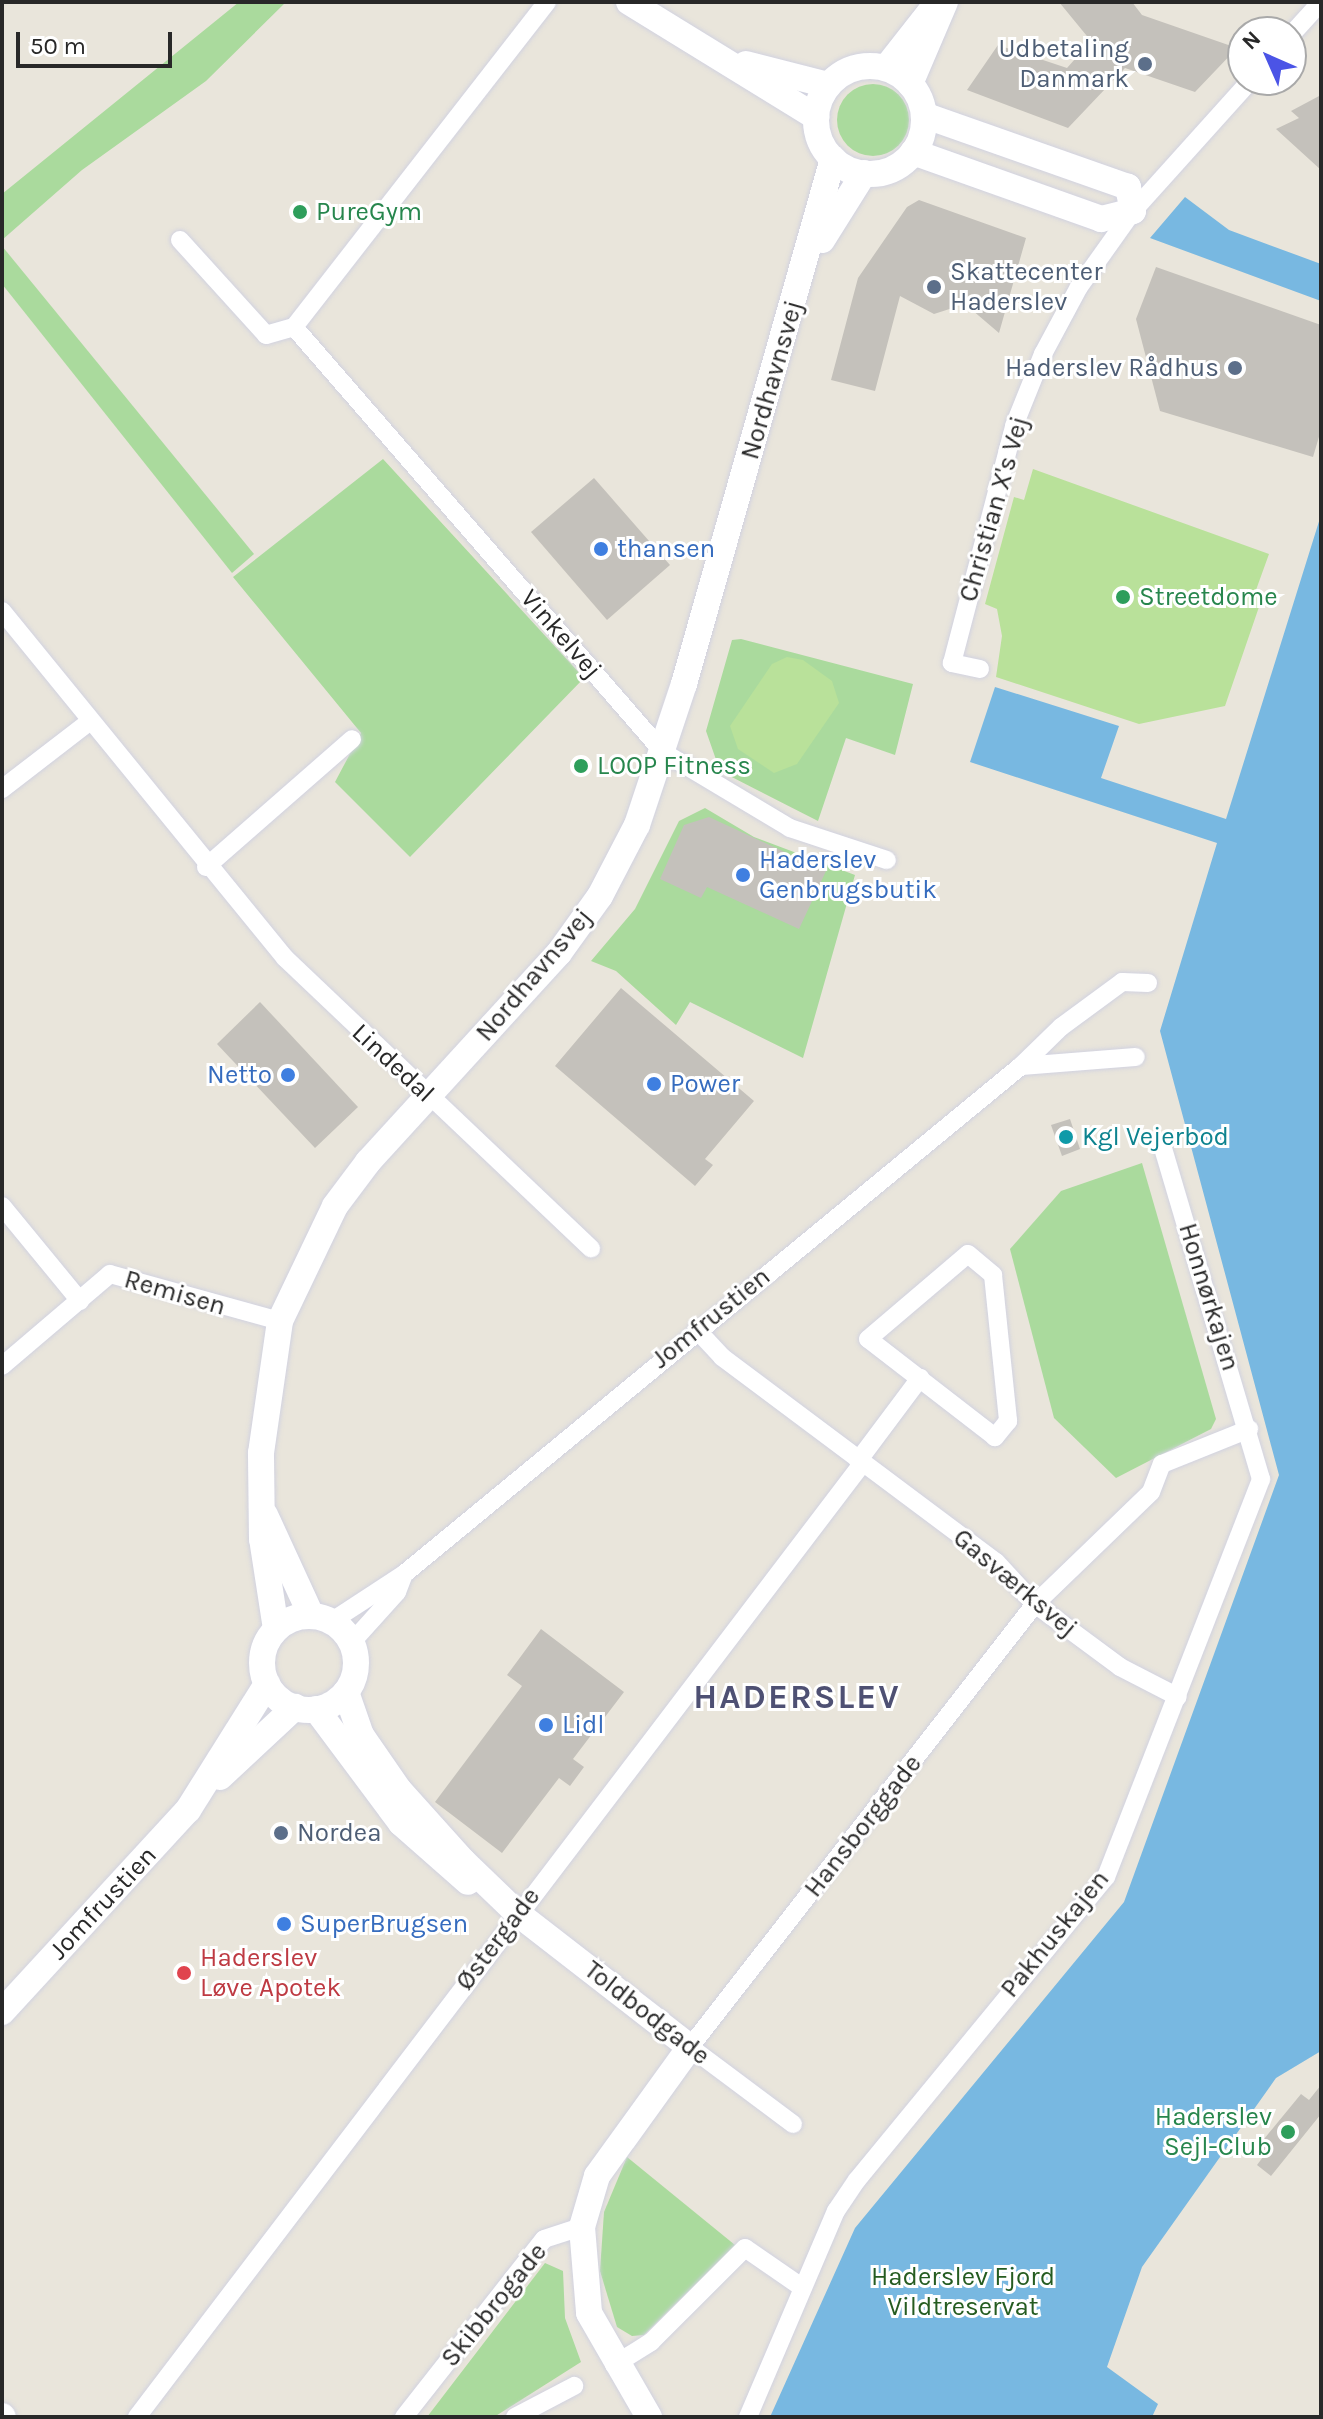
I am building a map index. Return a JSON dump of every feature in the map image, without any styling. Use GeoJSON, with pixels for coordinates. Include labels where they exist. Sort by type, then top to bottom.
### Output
{"type":"FeatureCollection","features":[{"type":"Feature","properties":{"kind":"street"},"geometry":{"type":"LineString","coordinates":[[180,240],[266,335],[294,327],[547,2]]}},
{"type":"Feature","properties":{"kind":"street"},"geometry":{"type":"LineString","coordinates":[[629,2],[816,117]]}},
{"type":"Feature","properties":{"kind":"street"},"geometry":{"type":"LineString","coordinates":[[886,68],[938,2]]}},
{"type":"Feature","properties":{"kind":"street"},"geometry":{"type":"LineString","coordinates":[[910,84],[945,2]]}},
{"type":"Feature","properties":{"kind":"street"},"geometry":{"type":"LineString","coordinates":[[1307,17],[1321,2]]}},
{"type":"Feature","properties":{"kind":"street"},"geometry":{"type":"LineString","coordinates":[[724,58],[828,85]]}},
{"type":"Feature","properties":{"kind":"street"},"geometry":{"type":"LineString","coordinates":[[858,67],[886,68],[910,84],[924,115],[913,152],[891,169],[864,173],[833,159],[821,143],[816,117],[828,85],[858,67]]}},
{"type":"Feature","properties":{"kind":"street"},"geometry":{"type":"LineString","coordinates":[[913,152],[1101,219],[1133,211],[1237,96]]}},
{"type":"Feature","properties":{"kind":"street"},"geometry":{"type":"LineString","coordinates":[[924,115],[1128,187],[1133,211]]}},
{"type":"Feature","properties":{"kind":"street","name":"Nordhavnsvej"},"geometry":{"type":"LineString","coordinates":[[276,1629],[262,1539],[265,1515],[264,1408],[280,1321],[335,1206],[427,1095],[559,953],[600,896],[637,825],[663,752],[809,260],[833,159]]}},
{"type":"Feature","properties":{"kind":"street","name":"Nordhavnsvej"},"geometry":{"type":"LineString","coordinates":[[809,260],[864,173]]}},
{"type":"Feature","properties":{"kind":"street","name":"Christian X's Vej"},"geometry":{"type":"LineString","coordinates":[[980,669],[952,663],[1014,426],[1079,287],[1133,211]]}},
{"type":"Feature","properties":{"kind":"street","name":"Vinkelvej"},"geometry":{"type":"LineString","coordinates":[[294,327],[663,752],[790,828],[887,860]]}},
{"type":"Feature","properties":{"kind":"street","name":"Lindedal"},"geometry":{"type":"LineString","coordinates":[[2,611],[206,867],[338,1013],[591,1248]]}},
{"type":"Feature","properties":{"kind":"street"},"geometry":{"type":"LineString","coordinates":[[2,789],[89,722]]}},
{"type":"Feature","properties":{"kind":"street"},"geometry":{"type":"LineString","coordinates":[[206,867],[352,739]]}},
{"type":"Feature","properties":{"kind":"street","name":"Jomfrustien"},"geometry":{"type":"LineString","coordinates":[[321,1618],[404,1574],[1021,1066],[1061,1027],[1122,982],[1148,983]]}},
{"type":"Feature","properties":{"kind":"street"},"geometry":{"type":"LineString","coordinates":[[1021,1066],[1136,1057]]}},
{"type":"Feature","properties":{"kind":"street","name":"Honnørkajen"},"geometry":{"type":"LineString","coordinates":[[1162,1145],[1255,1450]]}},
{"type":"Feature","properties":{"kind":"street"},"geometry":{"type":"LineString","coordinates":[[2,1206],[80,1301]]}},
{"type":"Feature","properties":{"kind":"street"},"geometry":{"type":"LineString","coordinates":[[968,1254],[993,1275],[1008,1421],[995,1437],[920,1378],[868,1339],[968,1254]]}},
{"type":"Feature","properties":{"kind":"street","name":"Remisen"},"geometry":{"type":"LineString","coordinates":[[2,1366],[110,1274],[280,1321]]}},
{"type":"Feature","properties":{"kind":"street","name":"Gasværksvej"},"geometry":{"type":"LineString","coordinates":[[697,1330],[860,1462],[996,1562],[1035,1604],[1120,1667],[1178,1697]]}},
{"type":"Feature","properties":{"kind":"street"},"geometry":{"type":"LineString","coordinates":[[860,1462],[920,1378]]}},
{"type":"Feature","properties":{"kind":"street","name":"Hansborggade"},"geometry":{"type":"LineString","coordinates":[[690,2047],[1035,1604],[1151,1492],[1162,1464],[1249,1429]]}},
{"type":"Feature","properties":{"kind":"street","name":"Pakhuskajen"},"geometry":{"type":"LineString","coordinates":[[748,2417],[803,2288],[857,2180],[1106,1877],[1261,1479],[1255,1450]]}},
{"type":"Feature","properties":{"kind":"street","name":"Østergade"},"geometry":{"type":"LineString","coordinates":[[137,2417],[509,1906],[860,1462]]}},
{"type":"Feature","properties":{"kind":"street","name":"Nordhavnsvej"},"geometry":{"type":"LineString","coordinates":[[265,1515],[321,1618]]}},
{"type":"Feature","properties":{"kind":"street","name":"Jomfrustien"},"geometry":{"type":"LineString","coordinates":[[352,1642],[397,1592],[404,1574]]}},
{"type":"Feature","properties":{"kind":"street"},"geometry":{"type":"LineString","coordinates":[[321,1618],[352,1642],[356,1667],[346,1692],[305,1708],[267,1684],[263,1657],[276,1629],[321,1618]]}},
{"type":"Feature","properties":{"kind":"street","name":"Jomfrustien"},"geometry":{"type":"LineString","coordinates":[[202,1792],[267,1684]]}},
{"type":"Feature","properties":{"kind":"street","name":"Toldbodgade"},"geometry":{"type":"LineString","coordinates":[[346,1692],[361,1735],[399,1790],[509,1906]]}},
{"type":"Feature","properties":{"kind":"street","name":"Jomfrustien"},"geometry":{"type":"LineString","coordinates":[[2,2012],[202,1792],[305,1708]]}},
{"type":"Feature","properties":{"kind":"street","name":"Toldbodgade"},"geometry":{"type":"LineString","coordinates":[[305,1708],[434,1859],[509,1906],[793,2124]]}},
{"type":"Feature","properties":{"kind":"street"},"geometry":{"type":"LineString","coordinates":[[649,2417],[614,2365],[589,2313],[582,2227],[597,2176],[690,2047]]}},
{"type":"Feature","properties":{"kind":"street","name":"Skibbrogade"},"geometry":{"type":"LineString","coordinates":[[404,2417],[544,2239],[582,2227]]}},
{"type":"Feature","properties":{"kind":"street"},"geometry":{"type":"LineString","coordinates":[[614,2365],[651,2342],[745,2248],[803,2288]]}},
{"type":"Feature","properties":{"kind":"street"},"geometry":{"type":"LineString","coordinates":[[515,2417],[574,2386]]}},
{"type":"Feature","properties":{"kind":"green space"},"geometry":{"type":"Polygon","coordinates":[[[239,2],[286,2],[206,81],[82,170],[2,240],[2,194],[239,2]]]}},
{"type":"Feature","properties":{"kind":"green space"},"geometry":{"type":"Polygon","coordinates":[[[873,84],[893,90],[903,100],[909,120],[903,140],[893,150],[873,156],[853,150],[843,140],[837,120],[843,100],[853,90],[873,84]]]}},
{"type":"Feature","properties":{"kind":"green space"},"geometry":{"type":"Polygon","coordinates":[[[2,246],[254,554],[232,573],[2,284],[2,246]]]}},
{"type":"Feature","properties":{"kind":"green space"},"geometry":{"type":"Polygon","coordinates":[[[383,459],[584,678],[410,857],[335,782],[361,733],[233,577],[383,459]]]}},
{"type":"Feature","properties":{"kind":"green space","name":"Streetdome"},"geometry":{"type":"Polygon","coordinates":[[[1033,469],[1269,554],[1256,590],[1260,604],[1225,706],[1139,724],[996,677],[1002,636],[997,609],[985,604],[1014,497],[1024,500],[1033,469]]]}},
{"type":"Feature","properties":{"kind":"green space"},"geometry":{"type":"Polygon","coordinates":[[[741,639],[913,684],[895,755],[846,738],[818,821],[720,771],[706,731],[732,640],[741,639]]]}},
{"type":"Feature","properties":{"kind":"green space"},"geometry":{"type":"Polygon","coordinates":[[[787,657],[803,660],[832,681],[839,703],[797,764],[774,773],[738,749],[730,726],[772,664],[787,657]]]}},
{"type":"Feature","properties":{"kind":"green space"},"geometry":{"type":"Polygon","coordinates":[[[705,808],[754,837],[855,875],[803,1058],[690,1002],[676,1025],[616,971],[591,961],[635,909],[679,821],[705,808]]]}},
{"type":"Feature","properties":{"kind":"green space"},"geometry":{"type":"Polygon","coordinates":[[[1142,1163],[1216,1419],[1211,1429],[1116,1478],[1054,1418],[1010,1249],[1061,1191],[1142,1163]]]}},
{"type":"Feature","properties":{"kind":"green space"},"geometry":{"type":"Polygon","coordinates":[[[627,2157],[735,2245],[644,2335],[632,2336],[617,2327],[600,2271],[604,2212],[627,2157]]]}},
{"type":"Feature","properties":{"kind":"green space"},"geometry":{"type":"Polygon","coordinates":[[[545,2263],[563,2271],[565,2318],[581,2362],[494,2417],[427,2417],[545,2263]]]}},
{"type":"Feature","properties":{"kind":"water"},"geometry":{"type":"Polygon","coordinates":[[[1185,197],[1229,230],[1321,264],[1321,301],[1150,238],[1185,197]]]}},
{"type":"Feature","properties":{"kind":"water","name":"Haderslev Fjord Vildtreservat"},"geometry":{"type":"Polygon","coordinates":[[[1321,515],[1321,2051],[1276,2078],[1142,2267],[1107,2367],[1158,2404],[1152,2417],[770,2417],[855,2228],[1124,1902],[1279,1475],[1160,1031],[1217,843],[970,762],[995,687],[1119,726],[1101,778],[1226,819],[1321,515]]]}},
{"type":"Feature","properties":{"kind":"building","name":"Udbetaling Danmark"},"geometry":{"type":"Polygon","coordinates":[[[1059,2],[1132,2],[1142,15],[1227,45],[1227,58],[1195,92],[1125,68],[1068,128],[967,90],[998,45],[1067,68],[1091,41],[1059,2]]]}},
{"type":"Feature","properties":{"kind":"building"},"geometry":{"type":"Polygon","coordinates":[[[1321,95],[1321,170],[1276,129],[1299,118],[1291,111],[1321,95]]]}},
{"type":"Feature","properties":{"kind":"building","name":"Skattecenter Haderslev"},"geometry":{"type":"Polygon","coordinates":[[[919,200],[1026,238],[999,333],[965,304],[934,314],[900,296],[875,391],[831,380],[858,278],[907,207],[919,200]]]}},
{"type":"Feature","properties":{"kind":"building","name":"Haderslev Rådhus"},"geometry":{"type":"Polygon","coordinates":[[[1156,267],[1321,325],[1321,430],[1313,457],[1160,411],[1136,319],[1156,267]]]}},
{"type":"Feature","properties":{"kind":"building","name":"thansen"},"geometry":{"type":"Polygon","coordinates":[[[594,478],[670,565],[607,620],[531,532],[594,478]]]}},
{"type":"Feature","properties":{"kind":"building","name":"Haderslev Genbrugsbutik"},"geometry":{"type":"Polygon","coordinates":[[[709,817],[826,871],[799,929],[707,887],[701,898],[660,879],[684,825],[709,817]]]}},
{"type":"Feature","properties":{"kind":"building","name":"Power"},"geometry":{"type":"Polygon","coordinates":[[[621,988],[754,1101],[705,1159],[713,1165],[695,1186],[555,1066],[621,988]]]}},
{"type":"Feature","properties":{"kind":"building","name":"Netto"},"geometry":{"type":"Polygon","coordinates":[[[260,1002],[358,1107],[315,1148],[217,1044],[260,1002]]]}},
{"type":"Feature","properties":{"kind":"building","name":"Kgl Vejerbod"},"geometry":{"type":"Polygon","coordinates":[[[1070,1119],[1080,1149],[1062,1156],[1051,1125],[1070,1119]]]}},
{"type":"Feature","properties":{"kind":"building","name":"Lidl"},"geometry":{"type":"Polygon","coordinates":[[[541,1629],[624,1692],[573,1759],[584,1767],[570,1786],[559,1778],[502,1853],[435,1802],[522,1686],[507,1675],[541,1629]]]}},
{"type":"Feature","properties":{"kind":"building","name":"Haderslev Sejl-Club"},"geometry":{"type":"Polygon","coordinates":[[[1321,2085],[1321,2114],[1271,2176],[1257,2165],[1263,2157],[1255,2150],[1301,2094],[1309,2100],[1321,2085]]]}},
{"type":"Feature","properties":{"kind":"place","name":"Udbetaling Danmark"},"geometry":{"type":"Point","coordinates":[1145,64]}},
{"type":"Feature","properties":{"kind":"place","name":"PureGym"},"geometry":{"type":"Point","coordinates":[300,212]}},
{"type":"Feature","properties":{"kind":"place","name":"Skattecenter Haderslev"},"geometry":{"type":"Point","coordinates":[934,287]}},
{"type":"Feature","properties":{"kind":"place","name":"Haderslev Rådhus"},"geometry":{"type":"Point","coordinates":[1235,368]}},
{"type":"Feature","properties":{"kind":"place","name":"thansen"},"geometry":{"type":"Point","coordinates":[601,549]}},
{"type":"Feature","properties":{"kind":"place","name":"Streetdome"},"geometry":{"type":"Point","coordinates":[1123,597]}},
{"type":"Feature","properties":{"kind":"place","name":"LOOP Fitness"},"geometry":{"type":"Point","coordinates":[581,766]}},
{"type":"Feature","properties":{"kind":"place","name":"Haderslev Genbrugsbutik"},"geometry":{"type":"Point","coordinates":[743,875]}},
{"type":"Feature","properties":{"kind":"place","name":"Netto"},"geometry":{"type":"Point","coordinates":[288,1075]}},
{"type":"Feature","properties":{"kind":"place","name":"Power"},"geometry":{"type":"Point","coordinates":[654,1084]}},
{"type":"Feature","properties":{"kind":"place","name":"Kgl Vejerbod"},"geometry":{"type":"Point","coordinates":[1066,1137]}},
{"type":"Feature","properties":{"kind":"place","name":"Lidl"},"geometry":{"type":"Point","coordinates":[546,1725]}},
{"type":"Feature","properties":{"kind":"place","name":"Nordea"},"geometry":{"type":"Point","coordinates":[281,1833]}},
{"type":"Feature","properties":{"kind":"place","name":"SuperBrugsen"},"geometry":{"type":"Point","coordinates":[284,1924]}},
{"type":"Feature","properties":{"kind":"place","name":"Haderslev Løve Apotek"},"geometry":{"type":"Point","coordinates":[184,1973]}},
{"type":"Feature","properties":{"kind":"place","name":"Haderslev Sejl-Club"},"geometry":{"type":"Point","coordinates":[1288,2132]}},
{"type":"Feature","properties":{"kind":"district","name":"HADERSLEV"},"geometry":{"type":"Point","coordinates":[797,1698]}}]}
